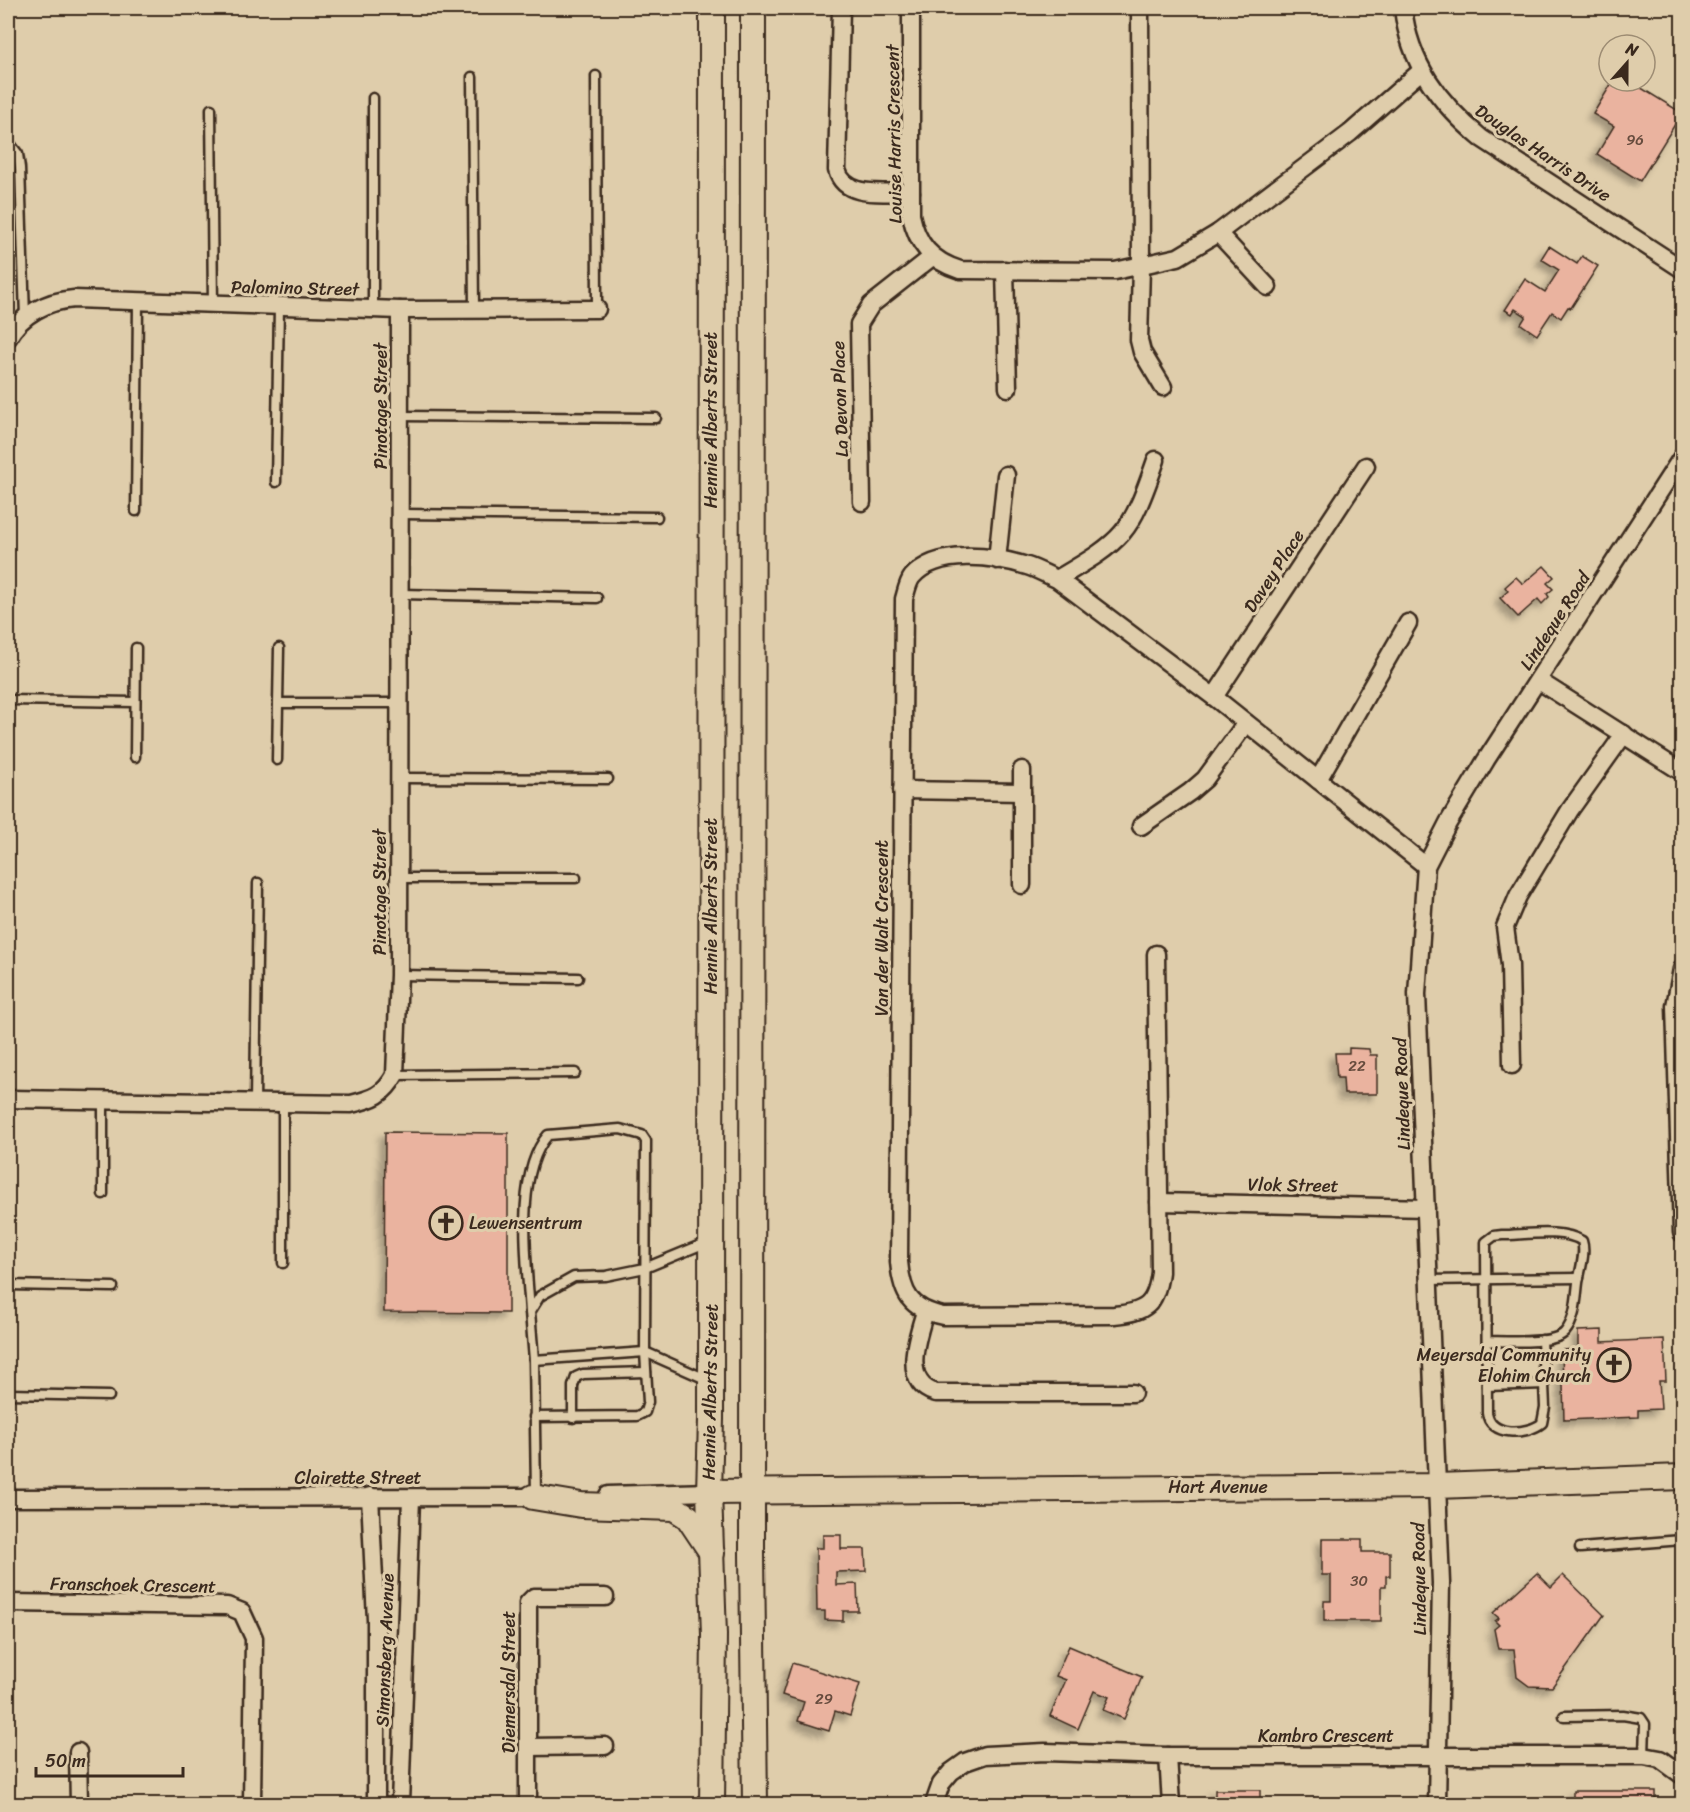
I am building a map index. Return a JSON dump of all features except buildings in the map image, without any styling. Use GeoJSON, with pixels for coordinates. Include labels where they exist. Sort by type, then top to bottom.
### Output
{"type":"FeatureCollection","features":[{"type":"Feature","properties":{"kind":"street","name":"Hennie Alberts Street"},"geometry":{"type":"LineString","coordinates":[[712,8],[709,1492],[713,1555],[712,1804]]}},
{"type":"Feature","properties":{"kind":"street"},"geometry":{"type":"LineString","coordinates":[[753,8],[755,1804]]}},
{"type":"Feature","properties":{"kind":"street"},"geometry":{"type":"LineString","coordinates":[[841,8],[837,170],[840,181],[848,188],[858,191],[911,192]]}},
{"type":"Feature","properties":{"kind":"street","name":"Louise Harris Crescent"},"geometry":{"type":"LineString","coordinates":[[911,8],[911,192],[914,231],[932,257],[946,266],[960,270],[1115,271],[1178,258],[1218,233],[1350,133],[1421,71]]}},
{"type":"Feature","properties":{"kind":"street"},"geometry":{"type":"LineString","coordinates":[[1140,8],[1141,267],[1138,340],[1142,352],[1162,387]]}},
{"type":"Feature","properties":{"kind":"street","name":"Douglas Harris Drive"},"geometry":{"type":"LineString","coordinates":[[1403,8],[1412,52],[1421,71],[1457,118],[1481,138],[1683,269]]}},
{"type":"Feature","properties":{"kind":"street"},"geometry":{"type":"LineString","coordinates":[[1218,233],[1268,287]]}},
{"type":"Feature","properties":{"kind":"street","name":"La Devon Place"},"geometry":{"type":"LineString","coordinates":[[862,502],[859,324],[871,306],[932,257]]}},
{"type":"Feature","properties":{"kind":"street"},"geometry":{"type":"LineString","coordinates":[[1005,270],[1008,388]]}},
{"type":"Feature","properties":{"kind":"street","name":"Palomino Street"},"geometry":{"type":"LineString","coordinates":[[9,331],[39,308],[64,300],[279,308],[597,309]]}},
{"type":"Feature","properties":{"kind":"street","name":"Pinotage Street"},"geometry":{"type":"LineString","coordinates":[[394,1075],[398,1056],[400,878],[400,310]]}},
{"type":"Feature","properties":{"kind":"street","name":"Lindeque Road"},"geometry":{"type":"LineString","coordinates":[[1437,1804],[1441,1583],[1417,994],[1426,866],[1448,823],[1683,457]]}},
{"type":"Feature","properties":{"kind":"street"},"geometry":{"type":"LineString","coordinates":[[1057,579],[1106,550],[1122,536],[1140,506],[1156,460]]}},
{"type":"Feature","properties":{"kind":"street","name":"Davey Place"},"geometry":{"type":"LineString","coordinates":[[1214,697],[1366,466]]}},
{"type":"Feature","properties":{"kind":"street"},"geometry":{"type":"LineString","coordinates":[[997,560],[1006,475]]}},
{"type":"Feature","properties":{"kind":"street","name":"Van der Walt Crescent"},"geometry":{"type":"LineString","coordinates":[[925,1312],[911,1301],[901,1284],[899,1262],[903,598],[911,578],[927,565],[960,558],[997,560],[1028,566],[1057,579],[1214,697],[1426,866]]}},
{"type":"Feature","properties":{"kind":"street"},"geometry":{"type":"LineString","coordinates":[[1318,780],[1408,623]]}},
{"type":"Feature","properties":{"kind":"street"},"geometry":{"type":"LineString","coordinates":[[1539,681],[1683,772]]}},
{"type":"Feature","properties":{"kind":"street"},"geometry":{"type":"LineString","coordinates":[[1141,826],[1191,792],[1205,778],[1246,723]]}},
{"type":"Feature","properties":{"kind":"street"},"geometry":{"type":"LineString","coordinates":[[1512,1065],[1510,965],[1505,927],[1518,896],[1570,810],[1624,734]]}},
{"type":"Feature","properties":{"kind":"street"},"geometry":{"type":"LineString","coordinates":[[1022,770],[1022,885]]}},
{"type":"Feature","properties":{"kind":"street"},"geometry":{"type":"LineString","coordinates":[[902,790],[1022,792]]}},
{"type":"Feature","properties":{"kind":"street"},"geometry":{"type":"LineString","coordinates":[[1133,1393],[936,1393],[926,1390],[919,1383],[915,1373],[915,1349],[925,1312],[943,1316],[1113,1315],[1132,1313],[1148,1306],[1157,1291],[1160,1272],[1156,954]]}},
{"type":"Feature","properties":{"kind":"street"},"geometry":{"type":"LineString","coordinates":[[1683,969],[1675,1006],[1683,1233]]}},
{"type":"Feature","properties":{"kind":"street"},"geometry":{"type":"LineString","coordinates":[[8,1100],[351,1104],[375,1098],[387,1090],[394,1075]]}},
{"type":"Feature","properties":{"kind":"street","name":"Vlok Street"},"geometry":{"type":"LineString","coordinates":[[1159,1202],[1426,1208]]}},
{"type":"Feature","properties":{"kind":"street","name":"Hart Avenue"},"geometry":{"type":"LineString","coordinates":[[709,1492],[948,1488],[1437,1486],[1683,1477]]}},
{"type":"Feature","properties":{"kind":"street","name":"Clairette Street"},"geometry":{"type":"LineString","coordinates":[[8,1498],[534,1497],[709,1492]]}},
{"type":"Feature","properties":{"kind":"street","name":"Simonsberg Avenue"},"geometry":{"type":"LineString","coordinates":[[370,1496],[376,1620],[376,1803]]}},
{"type":"Feature","properties":{"kind":"street"},"geometry":{"type":"LineString","coordinates":[[534,1497],[581,1505],[674,1508],[688,1517],[713,1555]]}},
{"type":"Feature","properties":{"kind":"street","name":"Simonsberg Avenue"},"geometry":{"type":"LineString","coordinates":[[400,1804],[411,1498]]}},
{"type":"Feature","properties":{"kind":"street","name":"Diemersdal Street"},"geometry":{"type":"LineString","coordinates":[[528,1804],[527,1607],[529,1600],[534,1597],[605,1597]]}},
{"type":"Feature","properties":{"kind":"street","name":"Franschoek Crescent"},"geometry":{"type":"LineString","coordinates":[[8,1603],[227,1606],[242,1612],[254,1638],[252,1804]]}},
{"type":"Feature","properties":{"kind":"street"},"geometry":{"type":"LineString","coordinates":[[528,1747],[605,1746]]}},
{"type":"Feature","properties":{"kind":"street"},"geometry":{"type":"LineString","coordinates":[[78,1752],[79,1804]]}},
{"type":"Feature","properties":{"kind":"street","name":"Kambro Crescent"},"geometry":{"type":"LineString","coordinates":[[934,1804],[942,1784],[951,1772],[965,1762],[985,1755],[1044,1752],[1168,1756],[1644,1756],[1659,1759],[1683,1776]]}},
{"type":"Feature","properties":{"kind":"street"},"geometry":{"type":"LineString","coordinates":[[1168,1756],[1171,1804]]}},
{"type":"Feature","properties":{"kind":"lane"},"geometry":{"type":"LineString","coordinates":[[596,76],[597,309]]}},
{"type":"Feature","properties":{"kind":"lane"},"geometry":{"type":"LineString","coordinates":[[472,77],[474,309]]}},
{"type":"Feature","properties":{"kind":"lane"},"geometry":{"type":"LineString","coordinates":[[373,98],[373,309]]}},
{"type":"Feature","properties":{"kind":"lane"},"geometry":{"type":"LineString","coordinates":[[211,109],[213,306]]}},
{"type":"Feature","properties":{"kind":"lane"},"geometry":{"type":"LineString","coordinates":[[8,141],[18,154],[20,168],[25,317]]}},
{"type":"Feature","properties":{"kind":"lane"},"geometry":{"type":"LineString","coordinates":[[136,511],[138,303]]}},
{"type":"Feature","properties":{"kind":"lane"},"geometry":{"type":"LineString","coordinates":[[276,482],[279,308]]}},
{"type":"Feature","properties":{"kind":"lane"},"geometry":{"type":"LineString","coordinates":[[400,416],[656,418]]}},
{"type":"Feature","properties":{"kind":"lane"},"geometry":{"type":"LineString","coordinates":[[400,514],[657,517]]}},
{"type":"Feature","properties":{"kind":"lane"},"geometry":{"type":"LineString","coordinates":[[400,594],[597,598]]}},
{"type":"Feature","properties":{"kind":"lane"},"geometry":{"type":"LineString","coordinates":[[135,757],[136,648]]}},
{"type":"Feature","properties":{"kind":"lane"},"geometry":{"type":"LineString","coordinates":[[277,760],[279,648]]}},
{"type":"Feature","properties":{"kind":"lane"},"geometry":{"type":"LineString","coordinates":[[8,700],[135,702]]}},
{"type":"Feature","properties":{"kind":"lane"},"geometry":{"type":"LineString","coordinates":[[278,703],[400,703]]}},
{"type":"Feature","properties":{"kind":"lane"},"geometry":{"type":"LineString","coordinates":[[400,778],[608,779]]}},
{"type":"Feature","properties":{"kind":"lane"},"geometry":{"type":"LineString","coordinates":[[400,878],[576,878]]}},
{"type":"Feature","properties":{"kind":"lane"},"geometry":{"type":"LineString","coordinates":[[255,1102],[258,883]]}},
{"type":"Feature","properties":{"kind":"lane"},"geometry":{"type":"LineString","coordinates":[[399,975],[578,978]]}},
{"type":"Feature","properties":{"kind":"lane"},"geometry":{"type":"LineString","coordinates":[[394,1075],[575,1073]]}},
{"type":"Feature","properties":{"kind":"lane"},"geometry":{"type":"LineString","coordinates":[[103,1101],[103,1194]]}},
{"type":"Feature","properties":{"kind":"lane"},"geometry":{"type":"LineString","coordinates":[[283,1103],[283,1263]]}},
{"type":"Feature","properties":{"kind":"lane"},"geometry":{"type":"LineString","coordinates":[[534,1417],[637,1416],[645,1412],[648,1402],[645,1352],[646,1141],[642,1135],[620,1129],[548,1135],[537,1150],[529,1182],[525,1242],[534,1360],[534,1417],[534,1497]]}},
{"type":"Feature","properties":{"kind":"lane"},"geometry":{"type":"LineString","coordinates":[[1487,1341],[1542,1340],[1561,1336],[1566,1331],[1575,1305],[1583,1245],[1577,1238],[1560,1235],[1502,1235],[1490,1238],[1486,1242],[1485,1280],[1488,1418],[1491,1423],[1505,1431],[1516,1432],[1535,1428],[1542,1423],[1545,1415],[1542,1340]]}},
{"type":"Feature","properties":{"kind":"lane"},"geometry":{"type":"LineString","coordinates":[[530,1312],[540,1296],[574,1277],[606,1275],[645,1268],[711,1241]]}},
{"type":"Feature","properties":{"kind":"lane"},"geometry":{"type":"LineString","coordinates":[[1429,1280],[1579,1278]]}},
{"type":"Feature","properties":{"kind":"lane"},"geometry":{"type":"LineString","coordinates":[[8,1286],[112,1287]]}},
{"type":"Feature","properties":{"kind":"lane"},"geometry":{"type":"LineString","coordinates":[[534,1360],[645,1352],[711,1382]]}},
{"type":"Feature","properties":{"kind":"lane"},"geometry":{"type":"LineString","coordinates":[[573,1418],[573,1386],[576,1377],[583,1374],[646,1372]]}},
{"type":"Feature","properties":{"kind":"lane"},"geometry":{"type":"LineString","coordinates":[[1487,1386],[1544,1384]]}},
{"type":"Feature","properties":{"kind":"lane"},"geometry":{"type":"LineString","coordinates":[[8,1395],[109,1396]]}},
{"type":"Feature","properties":{"kind":"lane"},"geometry":{"type":"LineString","coordinates":[[1580,1548],[1683,1540]]}},
{"type":"Feature","properties":{"kind":"lane"},"geometry":{"type":"LineString","coordinates":[[1564,1716],[1623,1715],[1641,1718],[1645,1724],[1644,1756]]}},
{"type":"Feature","properties":{"kind":"place","name":"Lewensentrum"},"geometry":{"type":"Point","coordinates":[446,1223]}},
{"type":"Feature","properties":{"kind":"place","name":"Meyersdal Community Elohim Church"},"geometry":{"type":"Point","coordinates":[1614,1365]}}]}
